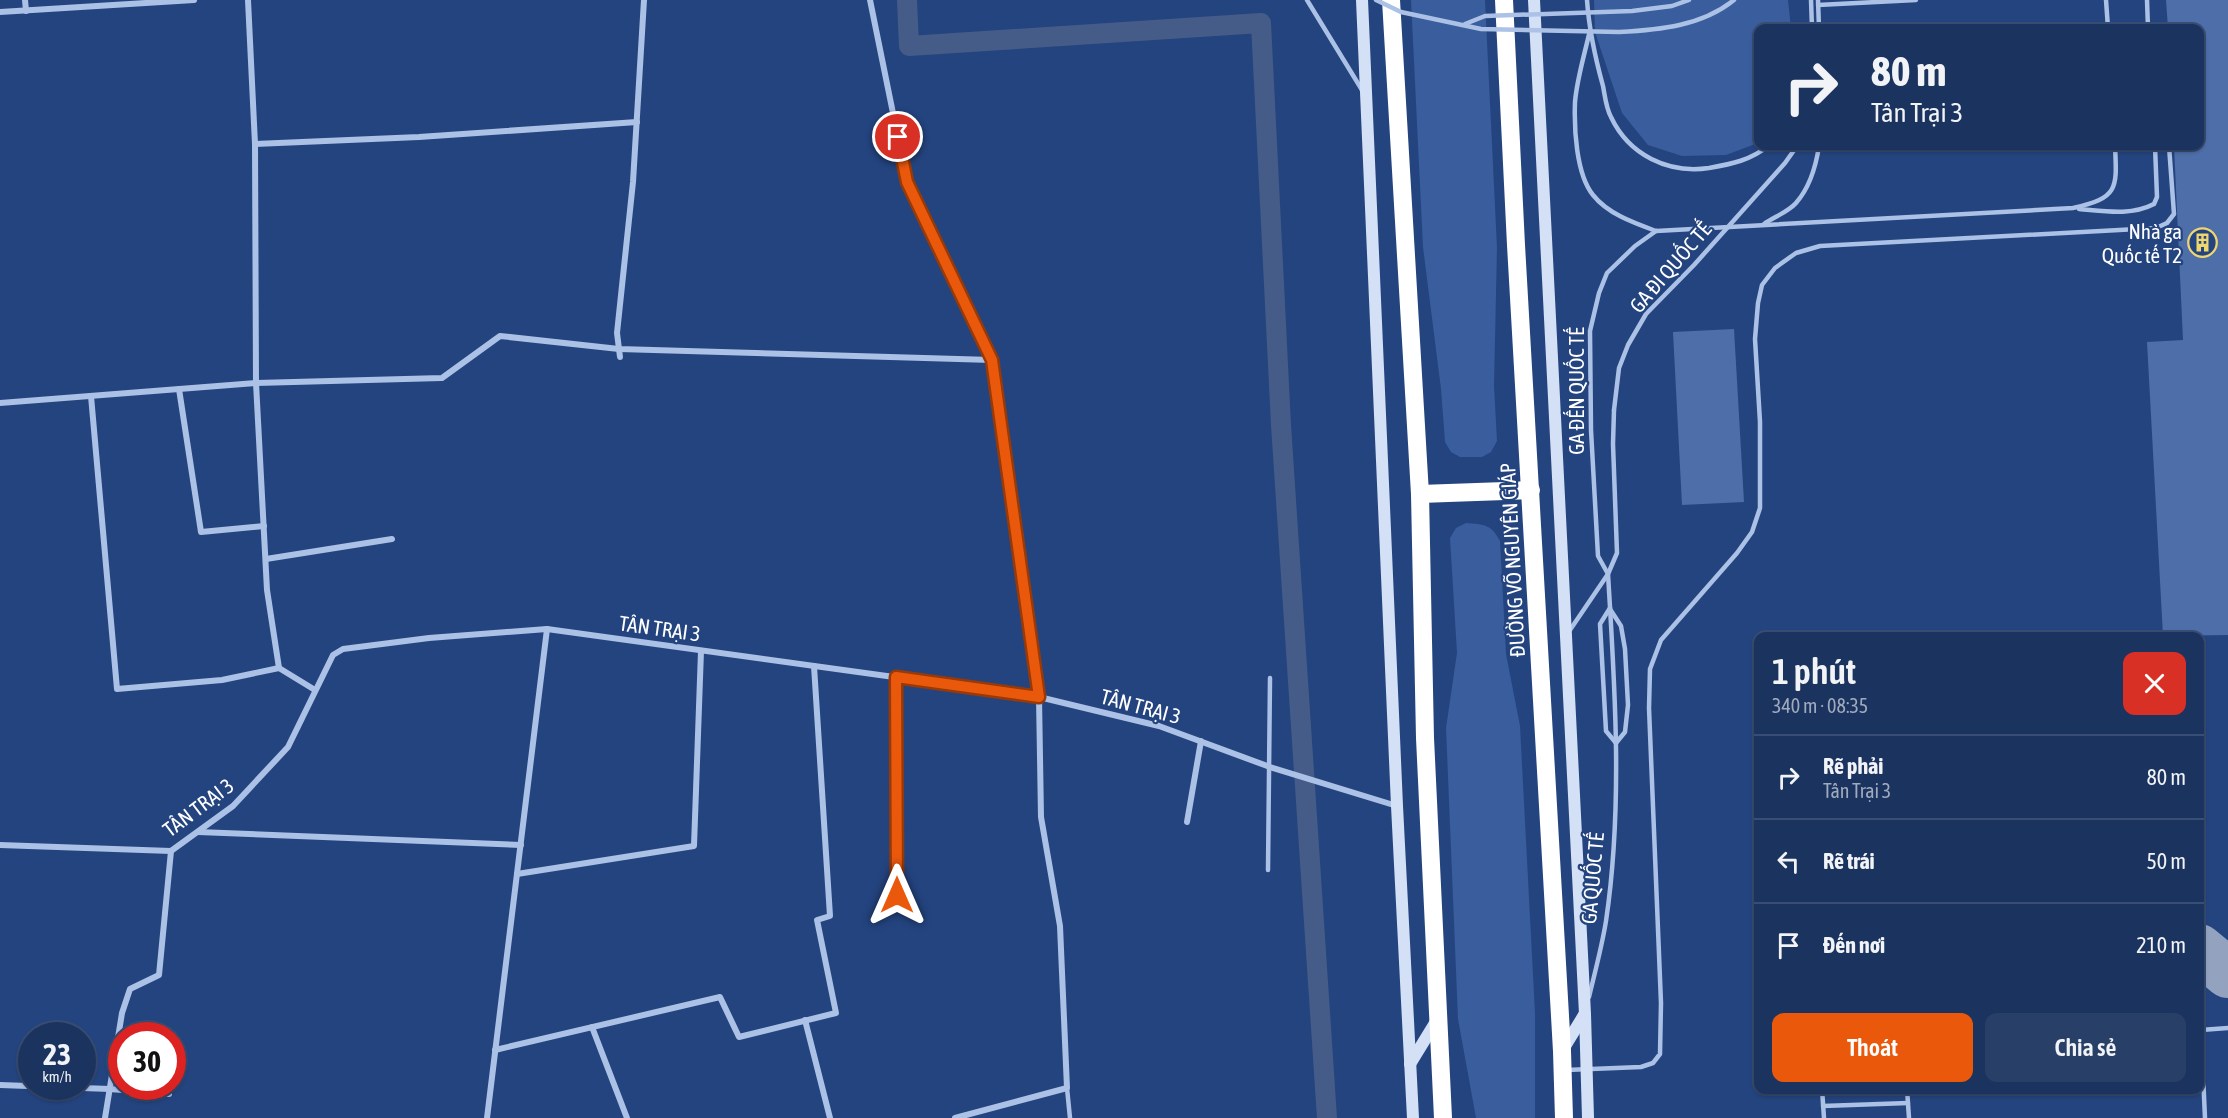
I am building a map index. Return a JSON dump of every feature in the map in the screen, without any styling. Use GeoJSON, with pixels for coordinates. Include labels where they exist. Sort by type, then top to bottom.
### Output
{"type":"FeatureCollection","features":[{"type":"Feature","properties":{"kind":"highway"},"geometry":{"type":"LineString","coordinates":[[1391,0],[1420,494],[1425,738],[1443,1118]]}},
{"type":"Feature","properties":{"kind":"highway","name":"ĐƯỜNG VÕ NGUYÊN GIÁP"},"geometry":{"type":"LineString","coordinates":[[1504,0],[1564,1118]]}},
{"type":"Feature","properties":{"kind":"highway"},"geometry":{"type":"LineString","coordinates":[[1420,494],[1531,490]]}},
{"type":"Feature","properties":{"kind":"main road"},"geometry":{"type":"LineString","coordinates":[[1362,0],[1396,806],[1413,1118]]}},
{"type":"Feature","properties":{"kind":"main road"},"geometry":{"type":"LineString","coordinates":[[1534,0],[1585,1014],[1587,1118]]}},
{"type":"Feature","properties":{"kind":"main road"},"geometry":{"type":"LineString","coordinates":[[1562,1051],[1585,1014]]}},
{"type":"Feature","properties":{"kind":"main road"},"geometry":{"type":"LineString","coordinates":[[1410,1064],[1438,1019]]}},
{"type":"Feature","properties":{"kind":"street"},"geometry":{"type":"LineString","coordinates":[[25,0],[26,10]]}},
{"type":"Feature","properties":{"kind":"street"},"geometry":{"type":"LineString","coordinates":[[0,12],[194,0]]}},
{"type":"Feature","properties":{"kind":"street"},"geometry":{"type":"LineString","coordinates":[[248,0],[255,144],[256,383],[267,590],[279,668]]}},
{"type":"Feature","properties":{"kind":"street"},"geometry":{"type":"LineString","coordinates":[[620,357],[617,333],[633,182],[644,0]]}},
{"type":"Feature","properties":{"kind":"street"},"geometry":{"type":"LineString","coordinates":[[870,0],[907,182],[992,360],[1039,697],[1041,817],[1060,926],[1067,1088],[955,1118]]}},
{"type":"Feature","properties":{"kind":"street"},"geometry":{"type":"LineString","coordinates":[[255,144],[419,137],[637,122]]}},
{"type":"Feature","properties":{"kind":"street"},"geometry":{"type":"LineString","coordinates":[[0,403],[256,383],[442,378],[500,336],[619,349],[992,360]]}},
{"type":"Feature","properties":{"kind":"street"},"geometry":{"type":"LineString","coordinates":[[179,389],[201,532],[264,526]]}},
{"type":"Feature","properties":{"kind":"street"},"geometry":{"type":"LineString","coordinates":[[90,396],[117,689],[222,680],[279,668],[315,690]]}},
{"type":"Feature","properties":{"kind":"street"},"geometry":{"type":"LineString","coordinates":[[266,559],[392,539]]}},
{"type":"Feature","properties":{"kind":"street"},"geometry":{"type":"LineString","coordinates":[[487,1118],[546,629]]}},
{"type":"Feature","properties":{"kind":"street","name":"TÂN TRẠI 3"},"geometry":{"type":"LineString","coordinates":[[0,845],[171,851],[233,806],[288,747],[333,655],[343,649],[429,638],[546,629],[1039,697],[1159,726],[1270,767],[1396,806]]}},
{"type":"Feature","properties":{"kind":"street"},"geometry":{"type":"LineString","coordinates":[[517,874],[694,846],[701,651]]}},
{"type":"Feature","properties":{"kind":"street"},"geometry":{"type":"LineString","coordinates":[[495,1050],[720,997],[739,1037],[836,1012],[817,920],[830,916],[814,666]]}},
{"type":"Feature","properties":{"kind":"street"},"geometry":{"type":"LineString","coordinates":[[896,677],[897,895]]}},
{"type":"Feature","properties":{"kind":"street"},"geometry":{"type":"LineString","coordinates":[[1187,822],[1201,741]]}},
{"type":"Feature","properties":{"kind":"street"},"geometry":{"type":"LineString","coordinates":[[197,832],[520,844]]}},
{"type":"Feature","properties":{"kind":"street"},"geometry":{"type":"LineString","coordinates":[[121,1022],[130,990],[159,975],[171,851]]}},
{"type":"Feature","properties":{"kind":"street"},"geometry":{"type":"LineString","coordinates":[[805,1020],[830,1118]]}},
{"type":"Feature","properties":{"kind":"street"},"geometry":{"type":"LineString","coordinates":[[592,1028],[627,1118]]}},
{"type":"Feature","properties":{"kind":"street"},"geometry":{"type":"LineString","coordinates":[[0,1085],[108,1089]]}},
{"type":"Feature","properties":{"kind":"street"},"geometry":{"type":"LineString","coordinates":[[105,1118],[108,1100]]}},
{"type":"Feature","properties":{"kind":"lane"},"geometry":{"type":"LineString","coordinates":[[1307,0],[1366,96]]}},
{"type":"Feature","properties":{"kind":"lane"},"geometry":{"type":"LineString","coordinates":[[1376,0],[1401,12],[1480,29],[1642,31],[1693,22],[1724,8],[1734,0]]}},
{"type":"Feature","properties":{"kind":"lane"},"geometry":{"type":"LineString","coordinates":[[1587,0],[1590,30],[1610,117],[1633,149],[1669,167],[1699,169],[1734,163],[1757,155],[1763,150]]}},
{"type":"Feature","properties":{"kind":"lane"},"geometry":{"type":"LineString","coordinates":[[1465,24],[1485,16],[1632,11],[1672,6],[1689,0]]}},
{"type":"Feature","properties":{"kind":"lane"},"geometry":{"type":"LineString","coordinates":[[1811,0],[1812,24]]}},
{"type":"Feature","properties":{"kind":"lane"},"geometry":{"type":"LineString","coordinates":[[1819,24],[1818,3],[1916,0]]}},
{"type":"Feature","properties":{"kind":"lane"},"geometry":{"type":"LineString","coordinates":[[2106,0],[2108,24]]}},
{"type":"Feature","properties":{"kind":"lane"},"geometry":{"type":"LineString","coordinates":[[2147,0],[2148,24]]}},
{"type":"Feature","properties":{"kind":"lane"},"geometry":{"type":"LineString","coordinates":[[1590,30],[1575,101],[1580,170],[1593,195],[1610,210],[1656,231],[2073,208],[2112,212],[2143,210],[2154,204],[2157,197],[2155,150]]}},
{"type":"Feature","properties":{"kind":"lane","name":"GA ĐI QUỐC TẾ"},"geometry":{"type":"LineString","coordinates":[[1608,574],[1617,553],[1614,410],[1619,368],[1628,345],[1647,314],[1694,265],[1794,150]]}},
{"type":"Feature","properties":{"kind":"lane"},"geometry":{"type":"LineString","coordinates":[[1761,225],[1795,204],[1807,186],[1818,150]]}},
{"type":"Feature","properties":{"kind":"lane"},"geometry":{"type":"LineString","coordinates":[[2073,208],[2096,203],[2112,190],[2116,180],[2115,150]]}},
{"type":"Feature","properties":{"kind":"lane"},"geometry":{"type":"LineString","coordinates":[[1563,1071],[1641,1066],[1653,1063],[1660,1054],[1661,1013],[1648,708],[1650,669],[1661,640],[1737,553],[1752,532],[1760,508],[1760,422],[1755,339],[1762,285],[1775,268],[1796,254],[1820,246],[2156,228],[2167,223],[2174,214],[2169,150]]}},
{"type":"Feature","properties":{"kind":"lane","name":"GA ĐẾN QUỐC TẾ"},"geometry":{"type":"LineString","coordinates":[[1608,574],[1598,556],[1596,533],[1591,430],[1590,331],[1599,293],[1607,273],[1635,246],[1656,231]]}},
{"type":"Feature","properties":{"kind":"lane"},"geometry":{"type":"LineString","coordinates":[[1566,636],[1608,574]]}},
{"type":"Feature","properties":{"kind":"lane","name":"GA QUỐC TẾ"},"geometry":{"type":"LineString","coordinates":[[1585,1014],[1606,921],[1614,836],[1616,743],[1608,574]]}},
{"type":"Feature","properties":{"kind":"lane","name":"GA QUỐC TẾ"},"geometry":{"type":"LineString","coordinates":[[1610,608],[1600,624],[1606,731],[1616,743]]}},
{"type":"Feature","properties":{"kind":"lane","name":"GA QUỐC TẾ"},"geometry":{"type":"LineString","coordinates":[[1610,608],[1621,626],[1625,649],[1628,705],[1625,732],[1616,743]]}},
{"type":"Feature","properties":{"kind":"lane"},"geometry":{"type":"LineString","coordinates":[[1268,870],[1270,678]]}},
{"type":"Feature","properties":{"kind":"lane"},"geometry":{"type":"LineString","coordinates":[[2204,1030],[2228,1028]]}},
{"type":"Feature","properties":{"kind":"lane"},"geometry":{"type":"LineString","coordinates":[[1067,1088],[1070,1118]]}},
{"type":"Feature","properties":{"kind":"lane"},"geometry":{"type":"LineString","coordinates":[[1822,1094],[1824,1118]]}},
{"type":"Feature","properties":{"kind":"lane"},"geometry":{"type":"LineString","coordinates":[[1907,1094],[1909,1118]]}},
{"type":"Feature","properties":{"kind":"lane"},"geometry":{"type":"LineString","coordinates":[[2204,1094],[2205,1118]]}},
{"type":"Feature","properties":{"kind":"lane"},"geometry":{"type":"LineString","coordinates":[[1823,1106],[1908,1103]]}},
{"type":"Feature","properties":{"kind":"shaded area"},"geometry":{"type":"Polygon","coordinates":[[[1411,0],[1485,0],[1497,248],[1494,386],[1497,441],[1491,452],[1482,457],[1460,457],[1451,452],[1445,442],[1441,389],[1423,247],[1411,0]]]}},
{"type":"Feature","properties":{"kind":"shaded area"},"geometry":{"type":"Polygon","coordinates":[[[1594,0],[1788,0],[1791,24],[1754,24],[1754,144],[1726,155],[1682,156],[1648,145],[1622,113],[1595,32],[1594,0]]]}},
{"type":"Feature","properties":{"kind":"shaded area"},"geometry":{"type":"Polygon","coordinates":[[[1466,523],[1487,526],[1500,541],[1506,654],[1520,726],[1535,1013],[1535,1118],[1476,1118],[1458,1019],[1446,728],[1457,653],[1450,538],[1456,528],[1466,523]]]}},
{"type":"Feature","properties":{"kind":"building","name":"Nhà ga Quốc tế T2"},"geometry":{"type":"Polygon","coordinates":[[[2166,0],[2228,0],[2228,635],[2204,635],[2204,632],[2163,632],[2147,342],[2183,340],[2174,150],[2204,150],[2204,24],[2168,24],[2166,0]]]}},
{"type":"Feature","properties":{"kind":"building"},"geometry":{"type":"Polygon","coordinates":[[[1734,329],[1744,502],[1682,505],[1673,332],[1734,329]]]}},
{"type":"Feature","properties":{"kind":"waterway"},"geometry":{"type":"LineString","coordinates":[[907,0],[909,46],[1261,23],[1281,425],[1327,1118]]}},
{"type":"Feature","properties":{"kind":"taxiway"},"geometry":{"type":"LineString","coordinates":[[2204,953],[2228,973]]}},
{"type":"Feature","properties":{"kind":"place","name":"Nhà ga Quốc tế T2"},"geometry":{"type":"Point","coordinates":[2203,243]}},
{"type":"Feature","properties":{"kind":"route"},"geometry":{"type":"LineString","coordinates":[[897,895],[896,677],[1039,697],[992,360],[907,182],[898,137]]}}]}
